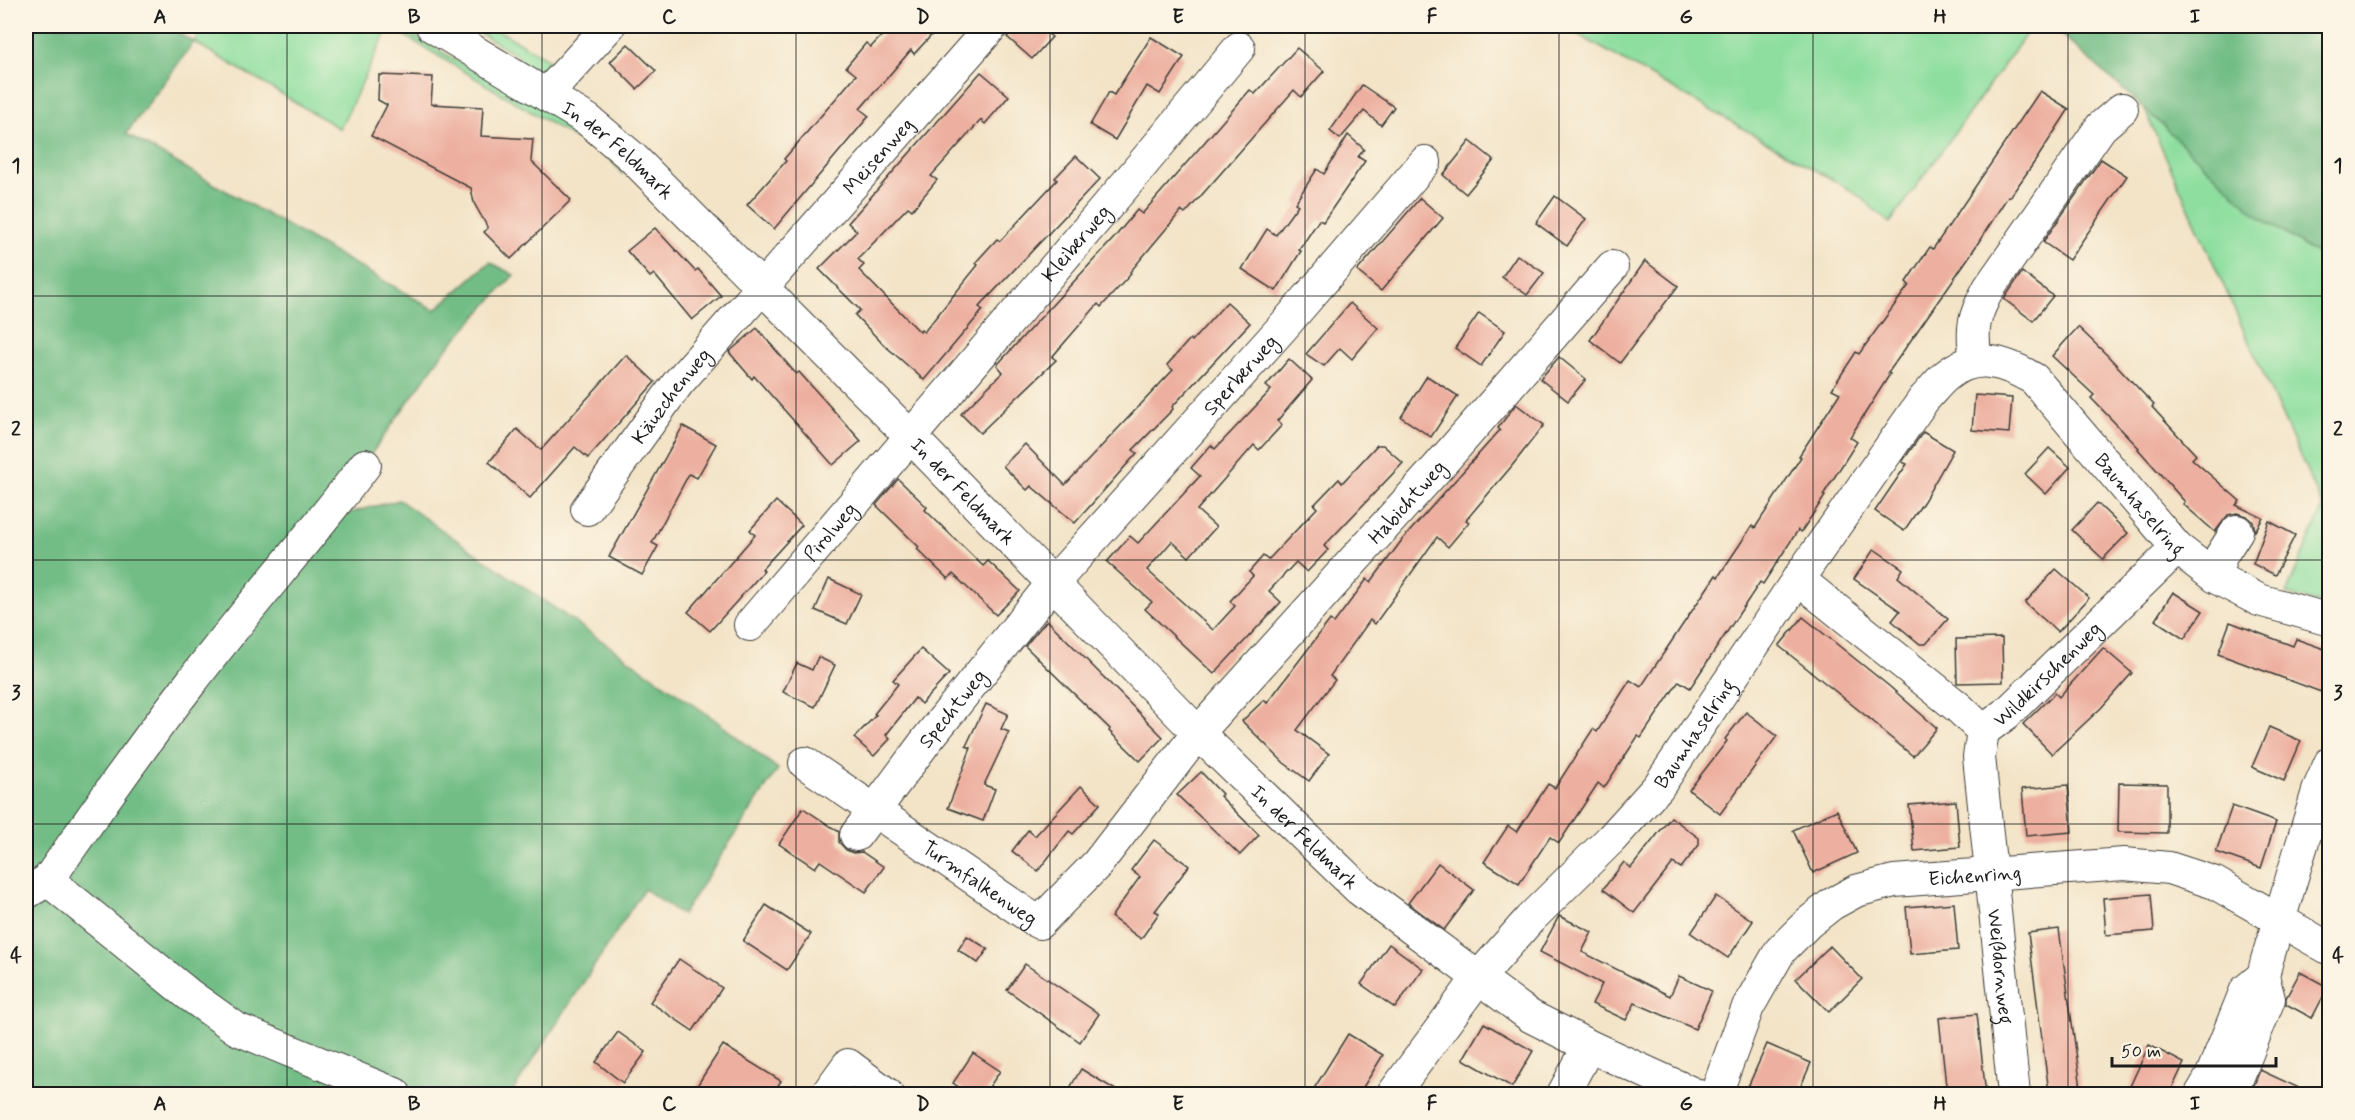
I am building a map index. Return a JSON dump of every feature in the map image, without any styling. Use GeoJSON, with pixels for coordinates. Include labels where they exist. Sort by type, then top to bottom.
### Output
{"type":"FeatureCollection","features":[{"type":"Feature","properties":{"kind":"street","name":"In der Feldmark"},"geometry":{"type":"LineString","coordinates":[[432,26],[588,120],[632,158],[910,437],[1198,733],[1359,890],[1530,1016],[1694,1095]]}},
{"type":"Feature","properties":{"kind":"street"},"geometry":{"type":"LineString","coordinates":[[546,95],[609,26]]}},
{"type":"Feature","properties":{"kind":"street","name":"Meisenweg"},"geometry":{"type":"LineString","coordinates":[[763,288],[992,26]]}},
{"type":"Feature","properties":{"kind":"street","name":"Kleiberweg"},"geometry":{"type":"LineString","coordinates":[[910,437],[1239,48]]}},
{"type":"Feature","properties":{"kind":"street"},"geometry":{"type":"LineString","coordinates":[[1976,361],[1972,338],[1976,312],[1989,288],[2101,127],[2122,109]]}},
{"type":"Feature","properties":{"kind":"street","name":"Sperberweg"},"geometry":{"type":"LineString","coordinates":[[1052,584],[1282,328],[1425,162]]}},
{"type":"Feature","properties":{"kind":"street","name":"Habichtweg"},"geometry":{"type":"LineString","coordinates":[[1198,733],[1438,467],[1612,267]]}},
{"type":"Feature","properties":{"kind":"street","name":"Käuzchenweg"},"geometry":{"type":"LineString","coordinates":[[586,509],[678,384],[763,288]]}},
{"type":"Feature","properties":{"kind":"street","name":"Baumhaselring"},"geometry":{"type":"LineString","coordinates":[[1393,1095],[1478,978],[1530,919],[1611,840],[1659,786],[1798,579],[1924,399],[1947,375],[1976,361],[1996,362],[2034,379],[2177,548],[2215,577],[2259,600],[2330,620]]}},
{"type":"Feature","properties":{"kind":"street","name":"Pirolweg"},"geometry":{"type":"LineString","coordinates":[[750,625],[910,437]]}},
{"type":"Feature","properties":{"kind":"street"},"geometry":{"type":"LineString","coordinates":[[365,465],[324,520],[190,683],[37,887],[237,1029],[395,1095]]}},
{"type":"Feature","properties":{"kind":"street"},"geometry":{"type":"LineString","coordinates":[[2215,577],[2221,556],[2237,531]]}},
{"type":"Feature","properties":{"kind":"street","name":"Wildkirschenweg"},"geometry":{"type":"LineString","coordinates":[[1798,579],[1959,708],[1983,731],[2006,714],[2177,548]]}},
{"type":"Feature","properties":{"kind":"street","name":"Spechtweg"},"geometry":{"type":"LineString","coordinates":[[856,835],[926,741],[1052,584]]}},
{"type":"Feature","properties":{"kind":"street","name":"Weißdornweg"},"geometry":{"type":"LineString","coordinates":[[1983,731],[1979,757],[2014,1095]]}},
{"type":"Feature","properties":{"kind":"street","name":"Turmfalkenweg"},"geometry":{"type":"LineString","coordinates":[[806,762],[1039,923],[1097,864],[1198,733]]}},
{"type":"Feature","properties":{"kind":"street"},"geometry":{"type":"LineString","coordinates":[[2231,1095],[2270,999],[2263,976],[2319,788],[2330,763]]}},
{"type":"Feature","properties":{"kind":"street","name":"Eichenring"},"geometry":{"type":"LineString","coordinates":[[1716,1095],[1748,1007],[1780,951],[1808,923],[1832,904],[1856,891],[1894,881],[2124,864],[2169,868],[2215,883],[2330,949]]}},
{"type":"Feature","properties":{"kind":"street"},"geometry":{"type":"LineString","coordinates":[[2201,1095],[2211,1077],[2246,990],[2263,976]]}},
{"type":"Feature","properties":{"kind":"street"},"geometry":{"type":"LineString","coordinates":[[1563,1095],[1589,1046]]}},
{"type":"Feature","properties":{"kind":"street"},"geometry":{"type":"LineString","coordinates":[[827,1095],[848,1065],[886,1095]]}},
{"type":"Feature","properties":{"kind":"green space"},"geometry":{"type":"Polygon","coordinates":[[[26,26],[165,26],[194,42],[126,134],[435,310],[490,262],[514,275],[442,354],[325,519],[399,500],[710,716],[778,769],[682,915],[644,889],[511,1094],[26,1094],[26,26]]]}},
{"type":"Feature","properties":{"kind":"green space"},"geometry":{"type":"Polygon","coordinates":[[[204,26],[389,26],[340,129],[194,42],[204,26]]]}},
{"type":"Feature","properties":{"kind":"green space"},"geometry":{"type":"Polygon","coordinates":[[[389,26],[406,26],[404,30],[504,88],[508,81],[626,166],[622,174],[611,160],[389,26]]]}},
{"type":"Feature","properties":{"kind":"green space"},"geometry":{"type":"Polygon","coordinates":[[[468,26],[491,26],[549,60],[537,75],[516,63],[520,57],[468,26]]]}},
{"type":"Feature","properties":{"kind":"green space"},"geometry":{"type":"Polygon","coordinates":[[[1563,26],[1822,26],[1842,33],[1853,26],[2032,26],[1890,223],[1854,192],[1563,26]]]}},
{"type":"Feature","properties":{"kind":"green space"},"geometry":{"type":"Polygon","coordinates":[[[2052,26],[2329,26],[2329,262],[2258,216],[2144,108],[2052,26]]]}},
{"type":"Feature","properties":{"kind":"green space"},"geometry":{"type":"Polygon","coordinates":[[[2144,108],[2258,216],[2329,262],[2329,605],[2286,594],[2323,507],[2144,108]]]}},
{"type":"Feature","properties":{"kind":"building"},"geometry":{"type":"Polygon","coordinates":[[[891,26],[940,26],[914,54],[911,50],[860,109],[869,116],[774,229],[747,205],[856,75],[846,67],[866,43],[871,47],[891,26]]]}},
{"type":"Feature","properties":{"kind":"building"},"geometry":{"type":"Polygon","coordinates":[[[1017,26],[1038,26],[1052,37],[1032,59],[1007,37],[1017,26]]]}},
{"type":"Feature","properties":{"kind":"building"},"geometry":{"type":"Polygon","coordinates":[[[1151,37],[1184,57],[1160,94],[1147,86],[1115,140],[1090,125],[1109,92],[1114,95],[1151,37]]]}},
{"type":"Feature","properties":{"kind":"building"},"geometry":{"type":"Polygon","coordinates":[[[628,44],[656,71],[637,89],[610,62],[628,44]]]}},
{"type":"Feature","properties":{"kind":"building"},"geometry":{"type":"Polygon","coordinates":[[[1297,48],[1324,71],[1301,97],[1294,90],[1185,214],[1181,211],[1130,272],[1131,274],[1101,307],[1098,304],[1052,357],[1056,360],[980,433],[961,414],[1003,372],[997,365],[1137,210],[1142,214],[1250,90],[1255,94],[1297,48]]]}},
{"type":"Feature","properties":{"kind":"building"},"geometry":{"type":"Polygon","coordinates":[[[981,72],[1009,96],[985,124],[981,120],[931,176],[937,180],[912,210],[908,207],[858,259],[864,265],[859,270],[920,332],[921,330],[924,332],[978,265],[975,263],[997,239],[1000,241],[1057,180],[1055,178],[1076,156],[1100,179],[979,307],[983,310],[924,380],[882,343],[855,315],[860,310],[819,269],[857,231],[848,223],[981,72]]]}},
{"type":"Feature","properties":{"kind":"building"},"geometry":{"type":"Polygon","coordinates":[[[379,75],[433,77],[431,104],[483,107],[481,136],[533,139],[531,161],[571,200],[511,259],[484,232],[488,228],[474,203],[471,188],[371,136],[387,105],[378,100],[379,75]]]}},
{"type":"Feature","properties":{"kind":"building"},"geometry":{"type":"Polygon","coordinates":[[[1362,85],[1394,107],[1381,125],[1364,111],[1340,139],[1330,131],[1362,85]]]}},
{"type":"Feature","properties":{"kind":"building"},"geometry":{"type":"Polygon","coordinates":[[[2040,91],[2069,109],[1888,373],[1890,374],[1850,437],[1857,442],[1823,495],[1825,496],[1801,532],[1798,530],[1763,584],[1760,582],[1690,688],[1679,681],[1641,738],[1638,736],[1604,788],[1598,783],[1559,843],[1550,837],[1519,884],[1484,862],[1508,826],[1517,832],[1548,784],[1555,788],[1593,729],[1597,732],[1630,680],[1641,687],[1716,575],[1718,577],[1752,526],[1755,528],[1801,457],[1799,456],[1840,393],[1832,389],[1856,352],[1859,354],[1909,285],[1906,282],[1930,247],[1933,249],[2040,91]]]}},
{"type":"Feature","properties":{"kind":"building"},"geometry":{"type":"Polygon","coordinates":[[[1348,135],[1364,149],[1358,157],[1365,161],[1323,222],[1319,220],[1276,291],[1242,269],[1267,229],[1276,235],[1298,205],[1295,203],[1317,169],[1324,174],[1348,135]]]}},
{"type":"Feature","properties":{"kind":"building"},"geometry":{"type":"Polygon","coordinates":[[[1470,141],[1494,160],[1466,194],[1443,175],[1470,141]]]}},
{"type":"Feature","properties":{"kind":"building"},"geometry":{"type":"Polygon","coordinates":[[[2101,159],[2127,176],[2069,260],[2043,242],[2101,159]]]}},
{"type":"Feature","properties":{"kind":"building"},"geometry":{"type":"Polygon","coordinates":[[[1555,196],[1586,219],[1567,246],[1536,223],[1555,196]]]}},
{"type":"Feature","properties":{"kind":"building"},"geometry":{"type":"Polygon","coordinates":[[[1420,198],[1443,218],[1381,291],[1357,271],[1420,198]]]}},
{"type":"Feature","properties":{"kind":"building"},"geometry":{"type":"Polygon","coordinates":[[[655,228],[695,271],[698,269],[721,296],[692,320],[654,274],[650,277],[627,251],[655,228]]]}},
{"type":"Feature","properties":{"kind":"building"},"geometry":{"type":"Polygon","coordinates":[[[1517,255],[1544,273],[1527,295],[1502,277],[1517,255]]]}},
{"type":"Feature","properties":{"kind":"building"},"geometry":{"type":"Polygon","coordinates":[[[1645,261],[1678,286],[1620,363],[1590,340],[1645,261]]]}},
{"type":"Feature","properties":{"kind":"building"},"geometry":{"type":"Polygon","coordinates":[[[2022,272],[2053,296],[2033,321],[2004,299],[2022,272]]]}},
{"type":"Feature","properties":{"kind":"building"},"geometry":{"type":"Polygon","coordinates":[[[1227,302],[1250,323],[1133,450],[1137,453],[1075,523],[1031,486],[1027,490],[1003,466],[1025,444],[1065,485],[1173,370],[1167,365],[1227,302]]]}},
{"type":"Feature","properties":{"kind":"building"},"geometry":{"type":"Polygon","coordinates":[[[1350,303],[1378,328],[1352,359],[1340,348],[1324,366],[1306,354],[1350,303]]]}},
{"type":"Feature","properties":{"kind":"building"},"geometry":{"type":"Polygon","coordinates":[[[1479,313],[1505,331],[1481,366],[1455,348],[1479,313]]]}},
{"type":"Feature","properties":{"kind":"building"},"geometry":{"type":"Polygon","coordinates":[[[2078,327],[2154,405],[2152,407],[2196,455],[2192,459],[2240,501],[2236,505],[2263,518],[2255,531],[2253,522],[2247,516],[2237,513],[2228,515],[2215,532],[2183,504],[2185,502],[2139,448],[2091,398],[2094,395],[2052,356],[2078,327]]]}},
{"type":"Feature","properties":{"kind":"building"},"geometry":{"type":"Polygon","coordinates":[[[757,328],[796,374],[799,372],[861,441],[833,465],[754,376],[752,379],[729,352],[757,328]]]}},
{"type":"Feature","properties":{"kind":"building"},"geometry":{"type":"Polygon","coordinates":[[[626,355],[655,382],[588,458],[575,447],[530,498],[489,462],[517,429],[541,450],[626,355]]]}},
{"type":"Feature","properties":{"kind":"building"},"geometry":{"type":"Polygon","coordinates":[[[1559,357],[1586,379],[1568,401],[1540,379],[1559,357]]]}},
{"type":"Feature","properties":{"kind":"building"},"geometry":{"type":"Polygon","coordinates":[[[1289,359],[1312,380],[1277,421],[1282,425],[1259,450],[1254,445],[1197,510],[1216,527],[1189,557],[1172,541],[1147,570],[1213,630],[1235,606],[1230,601],[1253,576],[1249,572],[1263,556],[1268,560],[1317,508],[1314,505],[1339,479],[1342,483],[1377,445],[1383,445],[1403,463],[1324,546],[1328,550],[1307,572],[1296,562],[1269,591],[1281,602],[1214,674],[1145,609],[1152,602],[1107,562],[1130,536],[1138,543],[1200,476],[1191,468],[1211,445],[1215,449],[1271,390],[1266,386],[1289,359]]]}},
{"type":"Feature","properties":{"kind":"building"},"geometry":{"type":"Polygon","coordinates":[[[1427,376],[1458,396],[1431,437],[1401,417],[1427,376]]]}},
{"type":"Feature","properties":{"kind":"building"},"geometry":{"type":"Polygon","coordinates":[[[1975,395],[2012,398],[2009,433],[1972,430],[1975,395]]]}},
{"type":"Feature","properties":{"kind":"building"},"geometry":{"type":"Polygon","coordinates":[[[1516,404],[1544,425],[1466,520],[1469,522],[1448,547],[1437,537],[1375,624],[1370,620],[1330,676],[1335,680],[1297,730],[1329,754],[1309,781],[1284,763],[1242,721],[1264,700],[1267,703],[1330,620],[1334,623],[1367,579],[1371,582],[1402,540],[1500,430],[1498,428],[1516,404]]]}},
{"type":"Feature","properties":{"kind":"building"},"geometry":{"type":"Polygon","coordinates":[[[683,426],[716,444],[697,478],[689,474],[652,543],[658,546],[642,575],[609,557],[683,426]]]}},
{"type":"Feature","properties":{"kind":"building"},"geometry":{"type":"Polygon","coordinates":[[[1923,432],[1953,450],[1904,531],[1875,511],[1907,464],[1902,462],[1923,432]]]}},
{"type":"Feature","properties":{"kind":"building"},"geometry":{"type":"Polygon","coordinates":[[[2049,448],[2070,467],[2046,494],[2025,474],[2049,448]]]}},
{"type":"Feature","properties":{"kind":"building"},"geometry":{"type":"Polygon","coordinates":[[[898,479],[927,507],[925,510],[983,566],[988,561],[1020,591],[996,615],[953,574],[948,579],[876,505],[898,479]]]}},
{"type":"Feature","properties":{"kind":"building"},"geometry":{"type":"Polygon","coordinates":[[[776,501],[802,525],[710,631],[688,612],[755,535],[750,530],[776,501]]]}},
{"type":"Feature","properties":{"kind":"building"},"geometry":{"type":"Polygon","coordinates":[[[2097,503],[2128,533],[2103,559],[2072,530],[2097,503]]]}},
{"type":"Feature","properties":{"kind":"building"},"geometry":{"type":"Polygon","coordinates":[[[2269,521],[2295,535],[2275,575],[2253,564],[2269,521]]]}},
{"type":"Feature","properties":{"kind":"building"},"geometry":{"type":"Polygon","coordinates":[[[1874,549],[1903,569],[1898,577],[1948,619],[1926,644],[1920,644],[1892,621],[1900,611],[1854,579],[1874,549]]]}},
{"type":"Feature","properties":{"kind":"building"},"geometry":{"type":"Polygon","coordinates":[[[2056,569],[2089,598],[2058,632],[2025,603],[2056,569]]]}},
{"type":"Feature","properties":{"kind":"building"},"geometry":{"type":"Polygon","coordinates":[[[829,579],[861,594],[847,624],[815,610],[829,579]]]}},
{"type":"Feature","properties":{"kind":"building"},"geometry":{"type":"Polygon","coordinates":[[[2173,592],[2203,611],[2184,639],[2155,620],[2173,592]]]}},
{"type":"Feature","properties":{"kind":"building"},"geometry":{"type":"Polygon","coordinates":[[[1803,617],[1937,728],[1913,756],[1779,646],[1803,617]]]}},
{"type":"Feature","properties":{"kind":"building"},"geometry":{"type":"Polygon","coordinates":[[[1047,620],[1163,737],[1140,761],[1025,646],[1047,620]]]}},
{"type":"Feature","properties":{"kind":"building"},"geometry":{"type":"Polygon","coordinates":[[[2230,622],[2293,646],[2296,639],[2330,651],[2330,670],[2321,692],[2218,654],[2230,622]]]}},
{"type":"Feature","properties":{"kind":"building"},"geometry":{"type":"Polygon","coordinates":[[[2002,638],[2003,682],[1957,683],[1956,639],[2002,638]]]}},
{"type":"Feature","properties":{"kind":"building"},"geometry":{"type":"Polygon","coordinates":[[[2103,648],[2132,673],[2101,708],[2052,754],[2023,724],[2055,693],[2059,697],[2103,648]]]}},
{"type":"Feature","properties":{"kind":"building"},"geometry":{"type":"Polygon","coordinates":[[[921,649],[949,674],[921,704],[915,698],[886,735],[890,739],[874,756],[854,738],[876,715],[874,714],[898,684],[893,680],[921,649]]]}},
{"type":"Feature","properties":{"kind":"building"},"geometry":{"type":"Polygon","coordinates":[[[818,657],[835,665],[815,707],[783,692],[797,663],[812,670],[818,657]]]}},
{"type":"Feature","properties":{"kind":"building"},"geometry":{"type":"Polygon","coordinates":[[[986,704],[1008,714],[1001,729],[1009,732],[984,785],[995,789],[983,821],[948,808],[971,748],[966,746],[986,704]]]}},
{"type":"Feature","properties":{"kind":"building"},"geometry":{"type":"Polygon","coordinates":[[[1746,712],[1777,736],[1720,814],[1689,790],[1746,712]]]}},
{"type":"Feature","properties":{"kind":"building"},"geometry":{"type":"Polygon","coordinates":[[[2269,727],[2301,741],[2284,781],[2252,767],[2269,727]]]}},
{"type":"Feature","properties":{"kind":"building"},"geometry":{"type":"Polygon","coordinates":[[[1201,772],[1222,794],[1220,796],[1259,835],[1240,855],[1177,795],[1201,772]]]}},
{"type":"Feature","properties":{"kind":"building"},"geometry":{"type":"Polygon","coordinates":[[[2119,783],[2167,784],[2167,833],[2118,832],[2119,783]]]}},
{"type":"Feature","properties":{"kind":"building"},"geometry":{"type":"Polygon","coordinates":[[[2068,785],[2072,832],[2026,836],[2022,789],[2068,785]]]}},
{"type":"Feature","properties":{"kind":"building"},"geometry":{"type":"Polygon","coordinates":[[[1081,786],[1100,804],[1073,834],[1069,831],[1038,871],[1012,851],[1028,830],[1035,836],[1081,786]]]}},
{"type":"Feature","properties":{"kind":"building"},"geometry":{"type":"Polygon","coordinates":[[[1956,801],[1960,847],[1914,851],[1909,805],[1956,801]]]}},
{"type":"Feature","properties":{"kind":"building"},"geometry":{"type":"Polygon","coordinates":[[[2232,806],[2276,822],[2261,868],[2216,852],[2232,806]]]}},
{"type":"Feature","properties":{"kind":"building"},"geometry":{"type":"Polygon","coordinates":[[[803,808],[839,832],[839,842],[846,850],[853,853],[862,852],[884,867],[866,892],[820,861],[815,868],[779,844],[803,808]]]}},
{"type":"Feature","properties":{"kind":"building"},"geometry":{"type":"Polygon","coordinates":[[[1837,810],[1857,853],[1813,873],[1793,830],[1837,810]]]}},
{"type":"Feature","properties":{"kind":"building"},"geometry":{"type":"Polygon","coordinates":[[[1671,817],[1699,838],[1699,845],[1681,868],[1673,863],[1634,913],[1603,889],[1624,862],[1631,868],[1671,817]]]}},
{"type":"Feature","properties":{"kind":"building"},"geometry":{"type":"Polygon","coordinates":[[[1154,840],[1189,866],[1155,911],[1159,913],[1141,939],[1111,917],[1140,877],[1131,870],[1154,840]]]}},
{"type":"Feature","properties":{"kind":"building"},"geometry":{"type":"Polygon","coordinates":[[[1438,863],[1474,890],[1444,930],[1408,903],[1438,863]]]}},
{"type":"Feature","properties":{"kind":"building"},"geometry":{"type":"Polygon","coordinates":[[[2151,894],[2154,931],[2106,935],[2103,898],[2151,894]]]}},
{"type":"Feature","properties":{"kind":"building"},"geometry":{"type":"Polygon","coordinates":[[[1716,896],[1753,921],[1728,958],[1691,933],[1716,896]]]}},
{"type":"Feature","properties":{"kind":"building"},"geometry":{"type":"Polygon","coordinates":[[[1954,903],[1958,950],[1910,954],[1906,907],[1954,903]]]}},
{"type":"Feature","properties":{"kind":"building"},"geometry":{"type":"Polygon","coordinates":[[[766,905],[811,934],[787,970],[743,941],[766,905]]]}},
{"type":"Feature","properties":{"kind":"building"},"geometry":{"type":"Polygon","coordinates":[[[1559,916],[1592,932],[1582,952],[1670,996],[1679,976],[1712,991],[1695,1029],[1635,1003],[1626,1020],[1592,1004],[1602,984],[1540,952],[1559,916]]]}},
{"type":"Feature","properties":{"kind":"building"},"geometry":{"type":"Polygon","coordinates":[[[2059,929],[2081,1088],[2049,1092],[2028,933],[2059,929]]]}},
{"type":"Feature","properties":{"kind":"building"},"geometry":{"type":"Polygon","coordinates":[[[967,936],[988,949],[978,963],[958,950],[967,936]]]}},
{"type":"Feature","properties":{"kind":"building"},"geometry":{"type":"Polygon","coordinates":[[[1389,944],[1423,969],[1395,1008],[1361,984],[1389,944]]]}},
{"type":"Feature","properties":{"kind":"building"},"geometry":{"type":"Polygon","coordinates":[[[1830,946],[1862,979],[1829,1012],[1796,979],[1830,946]]]}},
{"type":"Feature","properties":{"kind":"building"},"geometry":{"type":"Polygon","coordinates":[[[679,959],[722,988],[693,1031],[650,1002],[679,959]]]}},
{"type":"Feature","properties":{"kind":"building"},"geometry":{"type":"Polygon","coordinates":[[[1025,964],[1099,1014],[1080,1042],[1007,990],[1025,964]]]}},
{"type":"Feature","properties":{"kind":"building"},"geometry":{"type":"Polygon","coordinates":[[[2300,972],[2328,987],[2312,1018],[2286,1004],[2286,998],[2300,972]]]}},
{"type":"Feature","properties":{"kind":"building"},"geometry":{"type":"Polygon","coordinates":[[[1977,1014],[1986,1095],[1947,1095],[1939,1018],[1977,1014]]]}},
{"type":"Feature","properties":{"kind":"building"},"geometry":{"type":"Polygon","coordinates":[[[1484,1023],[1533,1051],[1512,1087],[1463,1059],[1484,1023]]]}},
{"type":"Feature","properties":{"kind":"building"},"geometry":{"type":"Polygon","coordinates":[[[618,1032],[646,1052],[623,1083],[596,1062],[618,1032]]]}},
{"type":"Feature","properties":{"kind":"building"},"geometry":{"type":"Polygon","coordinates":[[[1348,1034],[1383,1055],[1372,1073],[1358,1095],[1310,1095],[1348,1034]]]}},
{"type":"Feature","properties":{"kind":"building"},"geometry":{"type":"Polygon","coordinates":[[[1767,1044],[1811,1063],[1797,1095],[1764,1095],[1748,1087],[1767,1044]]]}},
{"type":"Feature","properties":{"kind":"building"},"geometry":{"type":"Polygon","coordinates":[[[723,1045],[781,1081],[772,1095],[691,1095],[723,1045]]]}},
{"type":"Feature","properties":{"kind":"building"},"geometry":{"type":"Polygon","coordinates":[[[2149,1045],[2184,1063],[2169,1095],[2126,1095],[2149,1045]]]}},
{"type":"Feature","properties":{"kind":"building"},"geometry":{"type":"Polygon","coordinates":[[[973,1053],[1000,1071],[984,1095],[970,1095],[953,1083],[973,1053]]]}},
{"type":"Feature","properties":{"kind":"building"},"geometry":{"type":"Polygon","coordinates":[[[1081,1069],[1124,1095],[1066,1095],[1081,1069]]]}},
{"type":"Feature","properties":{"kind":"building"},"geometry":{"type":"Polygon","coordinates":[[[2260,1070],[2314,1095],[2250,1095],[2260,1070]]]}}]}
